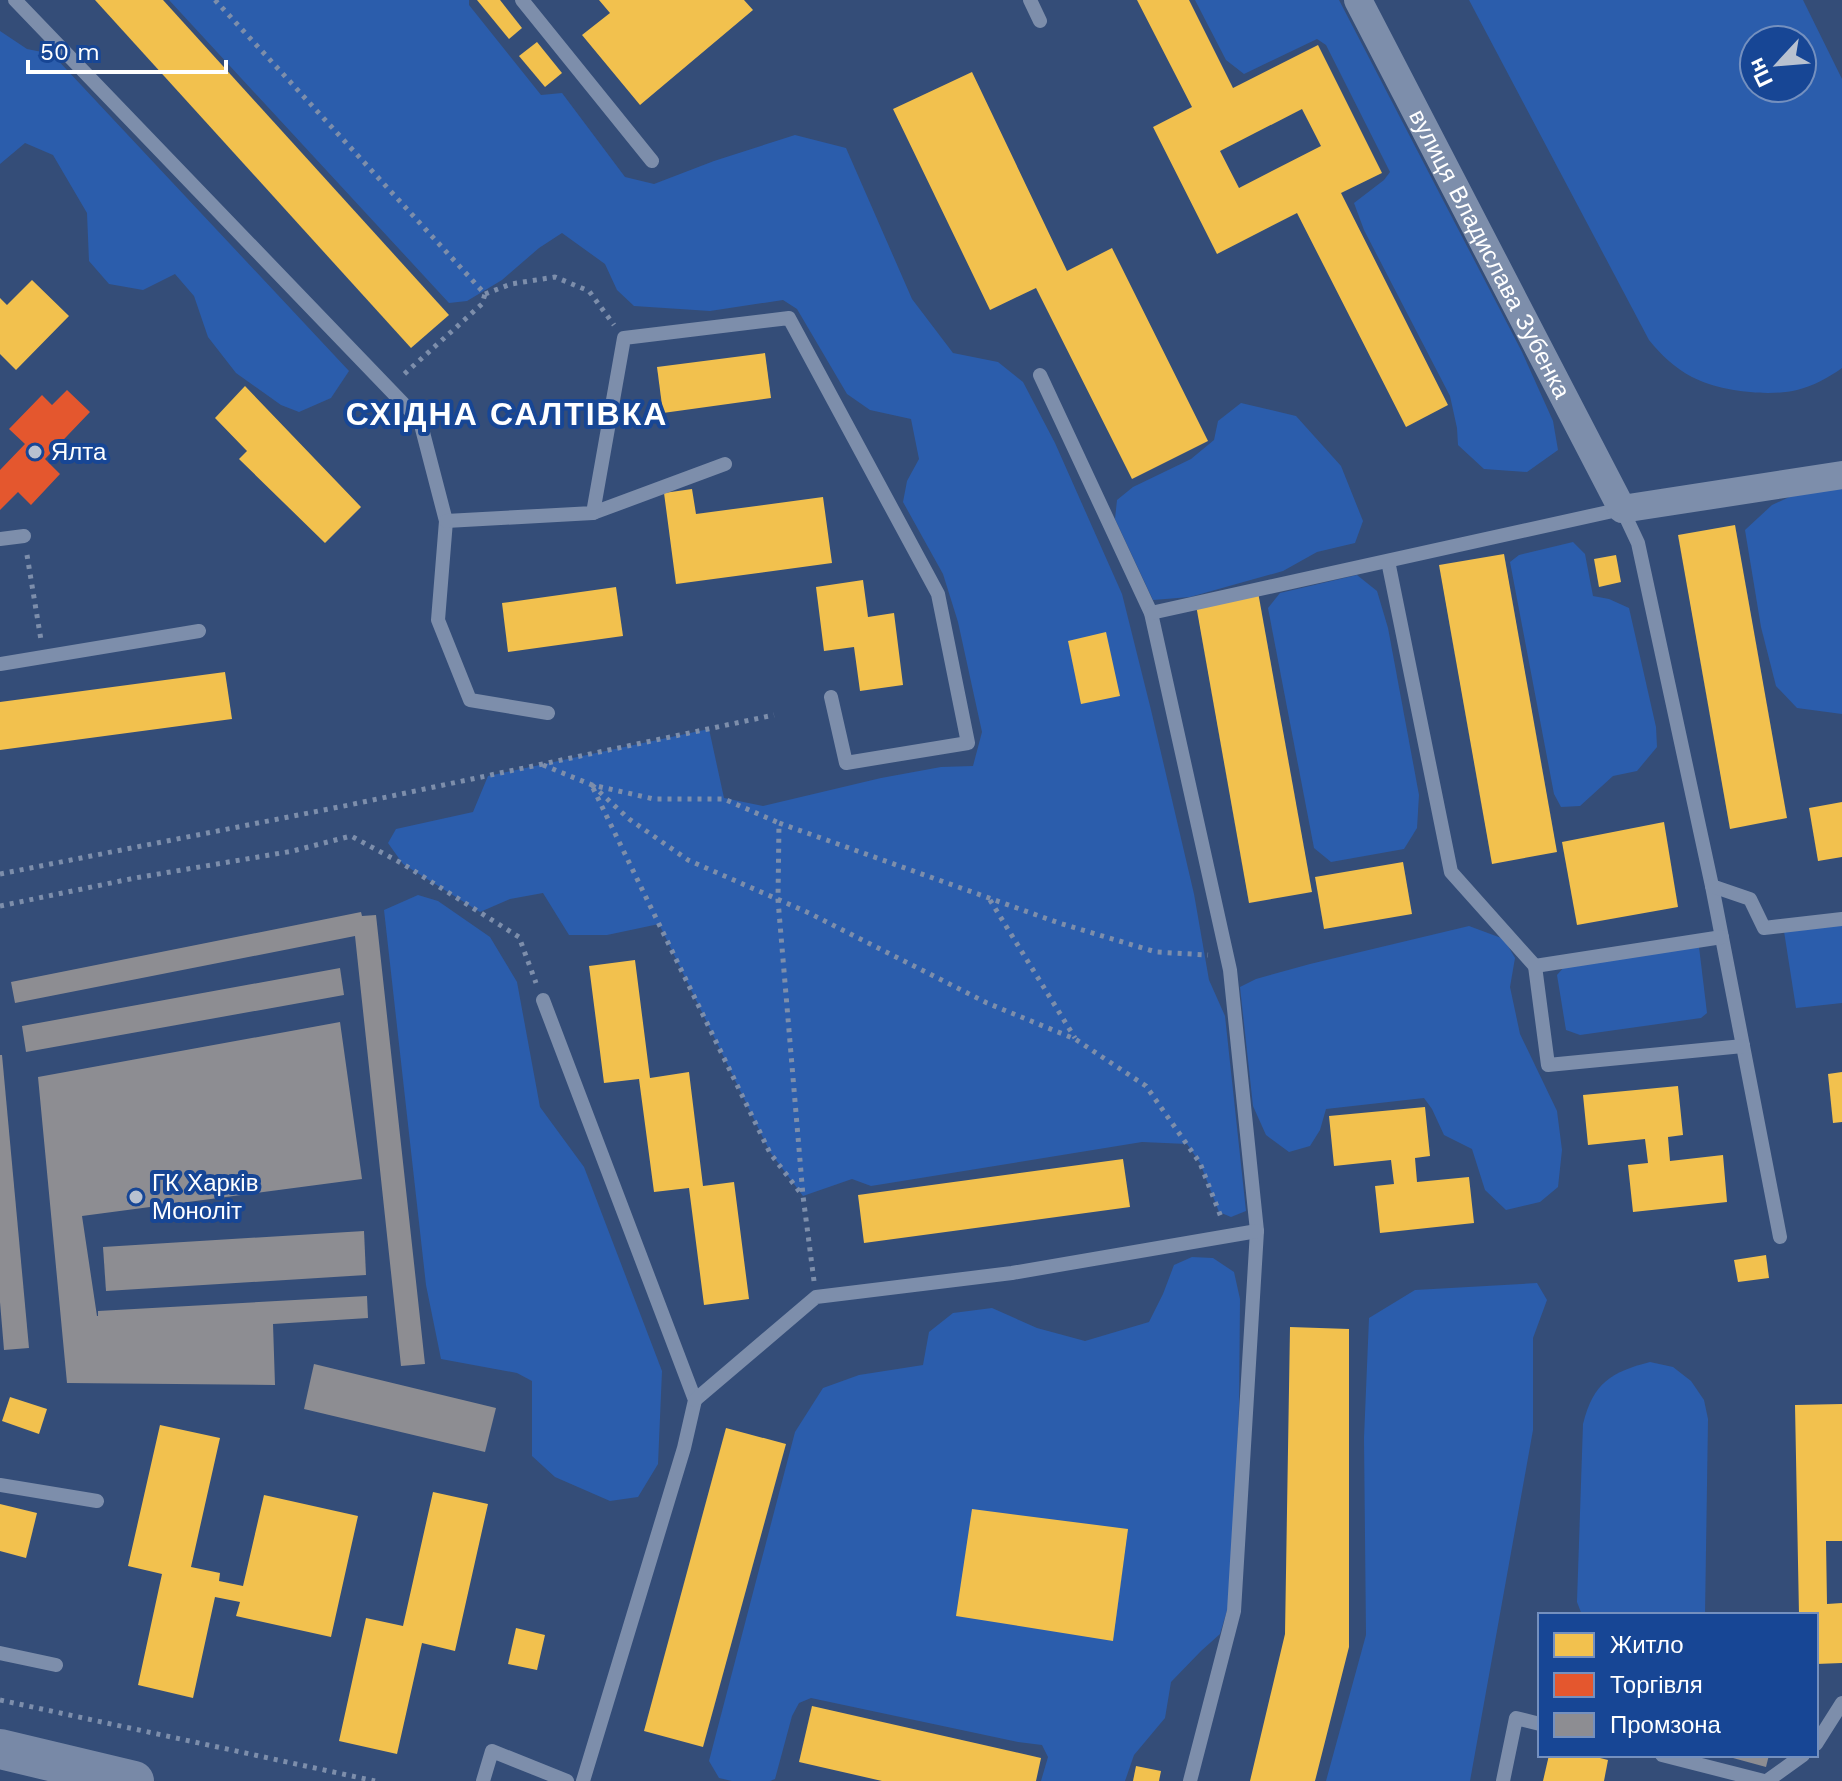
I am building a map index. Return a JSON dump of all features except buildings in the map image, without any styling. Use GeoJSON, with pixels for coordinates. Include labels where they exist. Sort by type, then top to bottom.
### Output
{"type":"FeatureCollection","features":[{"type":"Feature","properties":{"kind":"street","name":"вулиця Владислава Зубенка"},"geometry":{"type":"LineString","coordinates":[[1358,0],[1622,509]]}},
{"type":"Feature","properties":{"kind":"street"},"geometry":{"type":"LineString","coordinates":[[1622,509],[1842,475]]}},
{"type":"Feature","properties":{"kind":"street"},"geometry":{"type":"LineString","coordinates":[[0,1749],[134,1781]]}},
{"type":"Feature","properties":{"kind":"lane"},"geometry":{"type":"LineString","coordinates":[[15,0],[420,421],[446,521],[438,620],[470,700],[548,713]]}},
{"type":"Feature","properties":{"kind":"lane"},"geometry":{"type":"LineString","coordinates":[[522,0],[652,161]]}},
{"type":"Feature","properties":{"kind":"lane"},"geometry":{"type":"LineString","coordinates":[[1030,0],[1040,21]]}},
{"type":"Feature","properties":{"kind":"lane"},"geometry":{"type":"LineString","coordinates":[[593,513],[624,338],[789,318],[938,594],[968,743],[846,763],[831,697]]}},
{"type":"Feature","properties":{"kind":"lane"},"geometry":{"type":"LineString","coordinates":[[1040,375],[1151,613],[1228,956],[1257,1231],[1234,1611],[1190,1781]]}},
{"type":"Feature","properties":{"kind":"lane"},"geometry":{"type":"LineString","coordinates":[[446,521],[593,513],[725,464]]}},
{"type":"Feature","properties":{"kind":"lane"},"geometry":{"type":"LineString","coordinates":[[1151,613],[1622,509],[1638,543],[1712,886],[1780,1237]]}},
{"type":"Feature","properties":{"kind":"lane"},"geometry":{"type":"LineString","coordinates":[[0,539],[24,536]]}},
{"type":"Feature","properties":{"kind":"lane"},"geometry":{"type":"LineString","coordinates":[[1388,561],[1451,872],[1535,966],[1548,1065],[1743,1046]]}},
{"type":"Feature","properties":{"kind":"lane"},"geometry":{"type":"LineString","coordinates":[[0,664],[199,631]]}},
{"type":"Feature","properties":{"kind":"lane"},"geometry":{"type":"LineString","coordinates":[[1712,886],[1750,899],[1764,928],[1842,919]]}},
{"type":"Feature","properties":{"kind":"lane"},"geometry":{"type":"LineString","coordinates":[[1535,966],[1722,937]]}},
{"type":"Feature","properties":{"kind":"lane"},"geometry":{"type":"LineString","coordinates":[[543,1000],[695,1400],[684,1448],[583,1781]]}},
{"type":"Feature","properties":{"kind":"lane"},"geometry":{"type":"LineString","coordinates":[[695,1400],[816,1297],[1012,1273],[1257,1231]]}},
{"type":"Feature","properties":{"kind":"lane"},"geometry":{"type":"LineString","coordinates":[[0,1485],[97,1501]]}},
{"type":"Feature","properties":{"kind":"lane"},"geometry":{"type":"LineString","coordinates":[[0,1653],[56,1665]]}},
{"type":"Feature","properties":{"kind":"lane"},"geometry":{"type":"LineString","coordinates":[[1818,1741],[1842,1703]]}},
{"type":"Feature","properties":{"kind":"lane"},"geometry":{"type":"LineString","coordinates":[[1503,1781],[1516,1718],[1538,1724]]}},
{"type":"Feature","properties":{"kind":"lane"},"geometry":{"type":"LineString","coordinates":[[483,1781],[492,1751],[567,1781]]}},
{"type":"Feature","properties":{"kind":"lane"},"geometry":{"type":"LineString","coordinates":[[1670,1757],[1766,1781],[1800,1757]]}},
{"type":"Feature","properties":{"kind":"path"},"geometry":{"type":"LineString","coordinates":[[215,0],[485,294]]}},
{"type":"Feature","properties":{"kind":"path"},"geometry":{"type":"LineString","coordinates":[[485,294],[511,284],[555,277],[589,291],[624,338]]}},
{"type":"Feature","properties":{"kind":"path"},"geometry":{"type":"LineString","coordinates":[[388,388],[482,304],[485,294]]}},
{"type":"Feature","properties":{"kind":"path"},"geometry":{"type":"LineString","coordinates":[[24,536],[43,656]]}},
{"type":"Feature","properties":{"kind":"path"},"geometry":{"type":"LineString","coordinates":[[0,874],[774,715]]}},
{"type":"Feature","properties":{"kind":"path"},"geometry":{"type":"LineString","coordinates":[[541,764],[592,785],[654,799],[724,799],[779,823],[1059,923],[1156,952],[1228,956]]}},
{"type":"Feature","properties":{"kind":"path"},"geometry":{"type":"LineString","coordinates":[[592,785],[629,819],[688,860],[809,913],[987,1003],[1075,1039],[1146,1086],[1200,1163],[1227,1236]]}},
{"type":"Feature","properties":{"kind":"path"},"geometry":{"type":"LineString","coordinates":[[592,785],[770,1153],[803,1196]]}},
{"type":"Feature","properties":{"kind":"path"},"geometry":{"type":"LineString","coordinates":[[779,823],[778,900],[803,1196],[816,1297]]}},
{"type":"Feature","properties":{"kind":"path"},"geometry":{"type":"LineString","coordinates":[[0,906],[135,878],[293,851],[351,836],[403,864],[519,937],[543,1000]]}},
{"type":"Feature","properties":{"kind":"path"},"geometry":{"type":"LineString","coordinates":[[988,898],[1075,1039]]}},
{"type":"Feature","properties":{"kind":"path"},"geometry":{"type":"LineString","coordinates":[[0,1700],[375,1781]]}},
{"type":"Feature","properties":{"kind":"shaded area"},"geometry":{"type":"Polygon","coordinates":[[[169,0],[469,0],[469,5],[541,95],[562,93],[625,177],[654,184],[795,135],[846,148],[912,299],[953,353],[998,362],[1023,382],[1055,443],[1122,594],[1194,894],[1209,980],[1225,1016],[1246,1211],[1231,1217],[1219,1212],[1200,1163],[1187,1144],[1142,1142],[871,1186],[852,1179],[803,1196],[770,1152],[659,924],[607,935],[569,935],[543,893],[510,899],[480,912],[403,864],[388,843],[396,829],[473,812],[488,776],[709,729],[724,798],[763,806],[881,778],[941,767],[973,766],[982,732],[958,622],[943,574],[903,502],[907,481],[919,459],[911,419],[870,410],[847,394],[797,309],[783,300],[710,311],[634,306],[617,290],[605,264],[562,233],[502,280],[467,301],[449,303],[169,0]]]}},
{"type":"Feature","properties":{"kind":"shaded area"},"geometry":{"type":"Polygon","coordinates":[[[1195,0],[1339,0],[1522,352],[1553,421],[1558,450],[1527,472],[1484,469],[1458,445],[1450,396],[1364,230],[1354,203],[1390,172],[1326,45],[1317,39],[1244,74],[1226,60],[1195,0]]]}},
{"type":"Feature","properties":{"kind":"shaded area"},"geometry":{"type":"Polygon","coordinates":[[[1469,0],[1803,0],[1815,24],[1738,24],[1738,104],[1818,104],[1818,30],[1842,79],[1842,368],[1797,390],[1772,393],[1743,391],[1692,377],[1658,351],[1649,340],[1469,0]]]}},
{"type":"Feature","properties":{"kind":"shaded area"},"geometry":{"type":"Polygon","coordinates":[[[0,31],[27,49],[52,54],[349,371],[331,398],[299,412],[281,405],[236,373],[208,337],[194,296],[175,274],[143,290],[109,284],[89,261],[87,213],[53,155],[25,143],[0,164],[0,31]]]}},
{"type":"Feature","properties":{"kind":"shaded area"},"geometry":{"type":"Polygon","coordinates":[[[1241,403],[1296,416],[1341,466],[1363,521],[1355,543],[1317,552],[1283,571],[1190,597],[1153,600],[1115,519],[1117,500],[1133,487],[1191,459],[1214,440],[1218,421],[1241,403]]]}},
{"type":"Feature","properties":{"kind":"shaded area"},"geometry":{"type":"Polygon","coordinates":[[[1842,488],[1842,714],[1797,708],[1776,686],[1761,627],[1745,530],[1772,505],[1796,494],[1842,488]]]}},
{"type":"Feature","properties":{"kind":"shaded area"},"geometry":{"type":"Polygon","coordinates":[[[1573,542],[1585,554],[1593,596],[1629,608],[1656,727],[1657,747],[1637,771],[1613,776],[1580,806],[1561,807],[1554,794],[1510,562],[1519,555],[1573,542]]]}},
{"type":"Feature","properties":{"kind":"shaded area"},"geometry":{"type":"Polygon","coordinates":[[[1357,575],[1377,591],[1388,628],[1419,795],[1417,828],[1404,849],[1331,862],[1314,848],[1268,608],[1280,593],[1357,575]]]}},
{"type":"Feature","properties":{"kind":"shaded area"},"geometry":{"type":"Polygon","coordinates":[[[418,895],[438,901],[490,937],[517,982],[540,1107],[584,1167],[662,1371],[658,1464],[638,1497],[610,1501],[555,1477],[532,1456],[532,1381],[517,1373],[441,1359],[426,1285],[384,910],[418,895]]]}},
{"type":"Feature","properties":{"kind":"shaded area"},"geometry":{"type":"Polygon","coordinates":[[[1842,919],[1842,1003],[1796,1008],[1783,925],[1842,919]]]}},
{"type":"Feature","properties":{"kind":"shaded area"},"geometry":{"type":"Polygon","coordinates":[[[1469,926],[1504,939],[1515,958],[1510,987],[1520,1034],[1557,1111],[1562,1150],[1558,1187],[1540,1202],[1506,1210],[1485,1190],[1472,1149],[1444,1135],[1424,1098],[1326,1109],[1320,1130],[1310,1146],[1289,1152],[1266,1135],[1253,1106],[1240,987],[1256,979],[1310,964],[1469,926]]]}},
{"type":"Feature","properties":{"kind":"shaded area"},"geometry":{"type":"Polygon","coordinates":[[[1699,947],[1707,1013],[1701,1018],[1580,1035],[1566,1030],[1557,975],[1564,967],[1699,947]]]}},
{"type":"Feature","properties":{"kind":"shaded area"},"geometry":{"type":"Polygon","coordinates":[[[1192,1257],[1213,1258],[1234,1272],[1240,1299],[1231,1597],[1220,1634],[1171,1682],[1165,1718],[1134,1755],[1125,1781],[1041,1781],[1048,1757],[1042,1745],[811,1698],[799,1703],[792,1716],[775,1779],[732,1781],[719,1778],[709,1761],[795,1432],[823,1388],[859,1375],[923,1365],[929,1332],[953,1313],[992,1308],[1037,1328],[1085,1341],[1149,1322],[1174,1265],[1192,1257]]]}},
{"type":"Feature","properties":{"kind":"shaded area"},"geometry":{"type":"Polygon","coordinates":[[[1537,1283],[1547,1300],[1533,1338],[1533,1430],[1470,1781],[1326,1781],[1366,1635],[1364,1438],[1369,1318],[1415,1290],[1537,1283]]]}},
{"type":"Feature","properties":{"kind":"shaded area"},"geometry":{"type":"Polygon","coordinates":[[[1650,1362],[1673,1367],[1691,1381],[1704,1400],[1708,1419],[1705,1613],[1581,1613],[1577,1602],[1583,1424],[1598,1389],[1624,1370],[1650,1362]]]}},
{"type":"Feature","properties":{"kind":"place","name":"Ялта"},"geometry":{"type":"Point","coordinates":[35,452]}},
{"type":"Feature","properties":{"kind":"place","name":"ГК Харків Моноліт"},"geometry":{"type":"Point","coordinates":[136,1197]}},
{"type":"Feature","properties":{"kind":"district","name":"СХІДНА САЛТІВКА"},"geometry":{"type":"Point","coordinates":[507,414]}}]}
